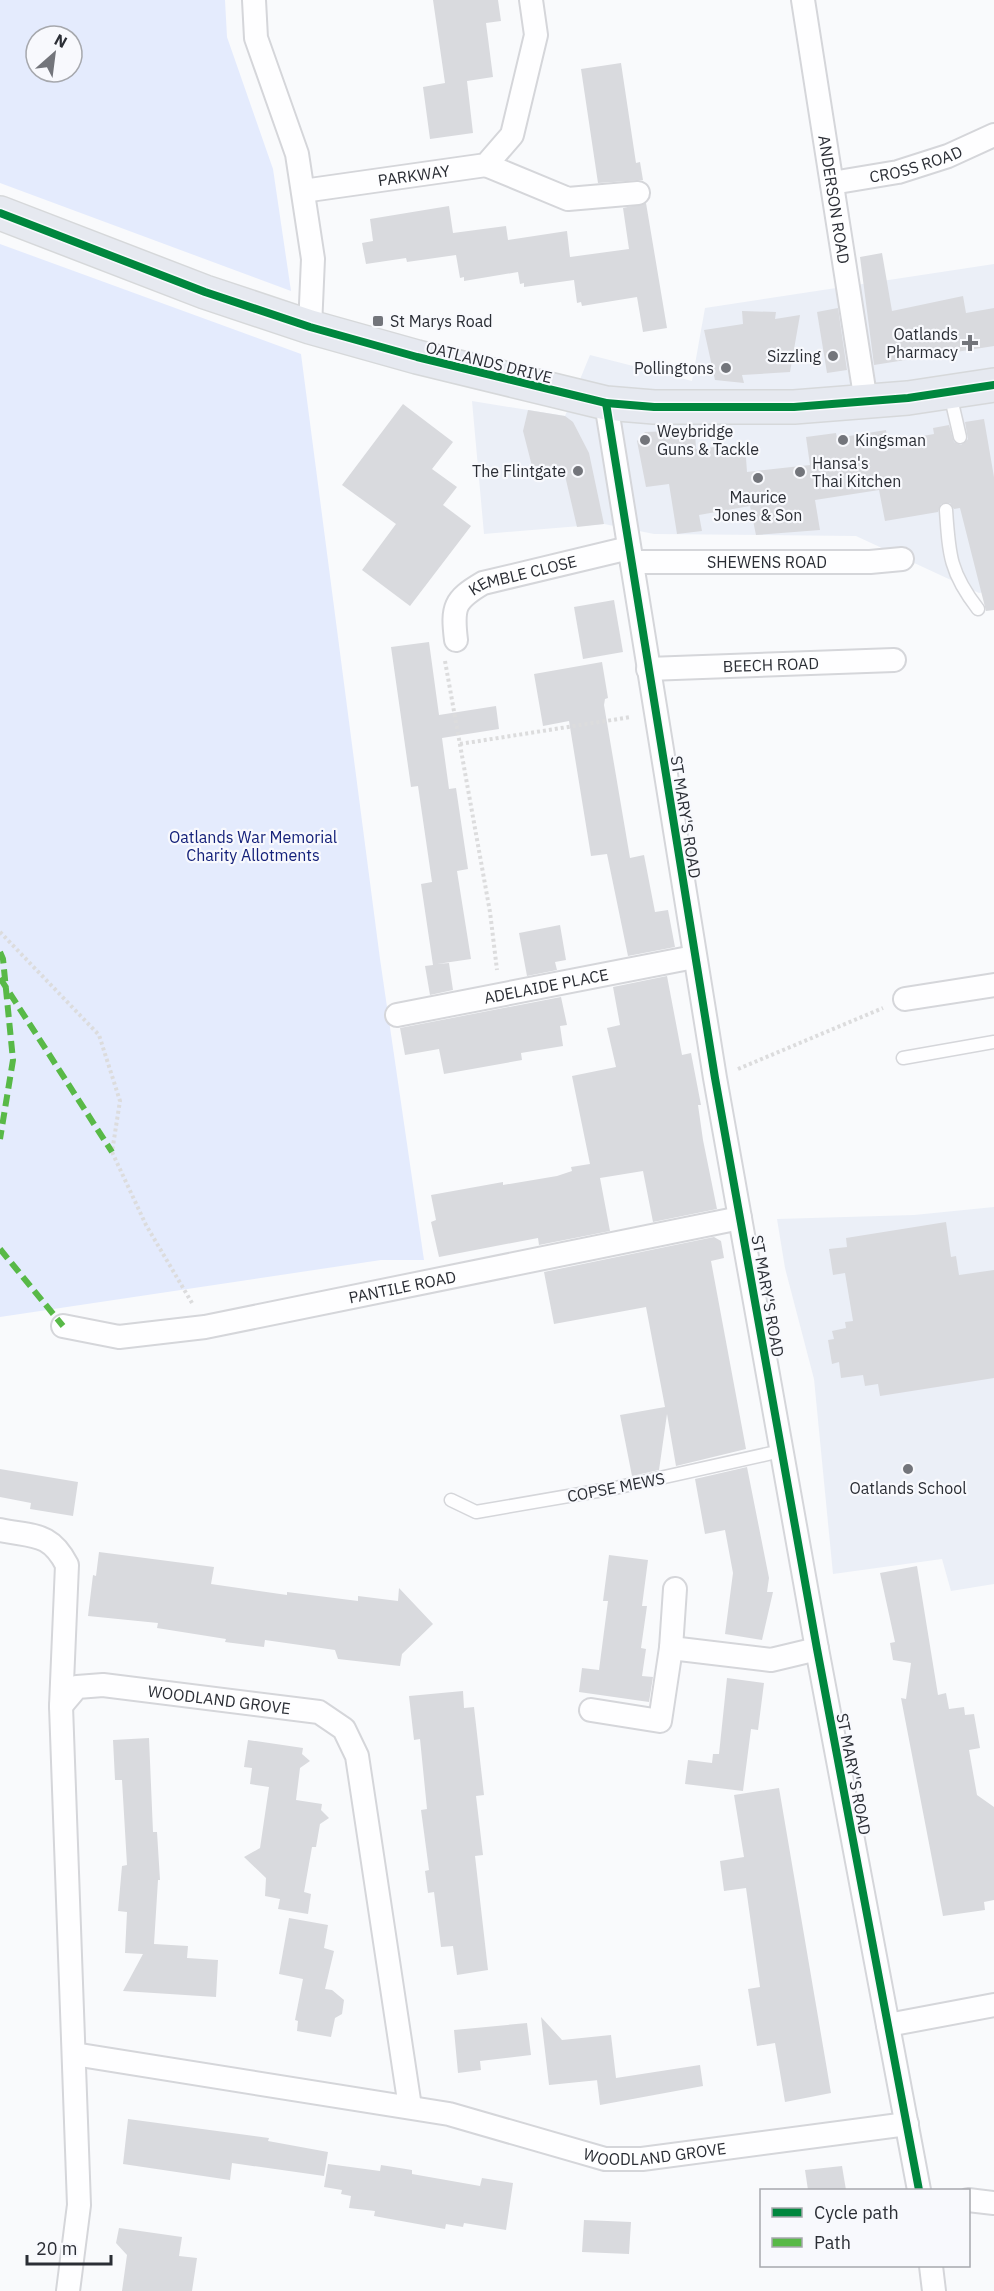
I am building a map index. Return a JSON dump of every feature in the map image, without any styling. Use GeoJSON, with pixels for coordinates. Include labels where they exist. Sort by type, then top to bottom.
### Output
{"type":"FeatureCollection","features":[{"type":"Feature","properties":{"kind":"main road","name":"OATLANDS DRIVE"},"geometry":{"type":"LineString","coordinates":[[0,213],[205,292],[310,327],[428,360],[606,404],[794,407],[949,393],[994,385]]}},
{"type":"Feature","properties":{"kind":"street"},"geometry":{"type":"LineString","coordinates":[[254,0],[255,38],[297,154],[313,259],[310,327]]}},
{"type":"Feature","properties":{"kind":"street"},"geometry":{"type":"LineString","coordinates":[[531,0],[536,35],[512,135],[486,165],[568,199],[638,193]]}},
{"type":"Feature","properties":{"kind":"street","name":"ANDERSON ROAD"},"geometry":{"type":"LineString","coordinates":[[802,0],[866,402]]}},
{"type":"Feature","properties":{"kind":"street","name":"CROSS ROAD"},"geometry":{"type":"LineString","coordinates":[[832,183],[898,172],[948,156],[994,135]]}},
{"type":"Feature","properties":{"kind":"street","name":"PARKWAY"},"geometry":{"type":"LineString","coordinates":[[303,191],[486,165]]}},
{"type":"Feature","properties":{"kind":"street","name":"ST MARY'S ROAD"},"geometry":{"type":"LineString","coordinates":[[606,404],[715,1078],[817,1649],[920,2189]]}},
{"type":"Feature","properties":{"kind":"street","name":"SHEWENS ROAD"},"geometry":{"type":"LineString","coordinates":[[630,555],[870,562],[902,559]]}},
{"type":"Feature","properties":{"kind":"street","name":"KEMBLE CLOSE"},"geometry":{"type":"LineString","coordinates":[[456,640],[453,613],[463,595],[483,583],[630,555]]}},
{"type":"Feature","properties":{"kind":"street","name":"BEECH ROAD"},"geometry":{"type":"LineString","coordinates":[[648,669],[894,660]]}},
{"type":"Feature","properties":{"kind":"street","name":"ADELAIDE PLACE"},"geometry":{"type":"LineString","coordinates":[[397,1014],[694,957]]}},
{"type":"Feature","properties":{"kind":"street"},"geometry":{"type":"LineString","coordinates":[[905,999],[994,985]]}},
{"type":"Feature","properties":{"kind":"street","name":"PANTILE ROAD"},"geometry":{"type":"LineString","coordinates":[[63,1326],[119,1337],[205,1327],[740,1218]]}},
{"type":"Feature","properties":{"kind":"street"},"geometry":{"type":"LineString","coordinates":[[0,1530],[46,1539],[57,1546],[67,1565],[61,1706],[78,2205],[68,2291]]}},
{"type":"Feature","properties":{"kind":"street"},"geometry":{"type":"LineString","coordinates":[[591,1710],[660,1721],[671,1648],[675,1589]]}},
{"type":"Feature","properties":{"kind":"street"},"geometry":{"type":"LineString","coordinates":[[671,1648],[771,1660],[817,1649]]}},
{"type":"Feature","properties":{"kind":"street","name":"WOODLAND GROVE"},"geometry":{"type":"LineString","coordinates":[[61,1706],[77,1687],[103,1685],[318,1712],[344,1729],[357,1756],[410,2107]]}},
{"type":"Feature","properties":{"kind":"street"},"geometry":{"type":"LineString","coordinates":[[888,2025],[994,2005]]}},
{"type":"Feature","properties":{"kind":"street","name":"WOODLAND GROVE"},"geometry":{"type":"LineString","coordinates":[[74,2054],[410,2107],[469,2119],[605,2159],[642,2159],[907,2124]]}},
{"type":"Feature","properties":{"kind":"street"},"geometry":{"type":"LineString","coordinates":[[970,2200],[994,2203]]}},
{"type":"Feature","properties":{"kind":"street"},"geometry":{"type":"LineString","coordinates":[[930,2267],[934,2291]]}},
{"type":"Feature","properties":{"kind":"lane"},"geometry":{"type":"LineString","coordinates":[[949,393],[960,437]]}},
{"type":"Feature","properties":{"kind":"lane"},"geometry":{"type":"LineString","coordinates":[[946,510],[949,555],[959,584],[978,609]]}},
{"type":"Feature","properties":{"kind":"lane"},"geometry":{"type":"LineString","coordinates":[[903,1058],[994,1042]]}},
{"type":"Feature","properties":{"kind":"lane","name":"COPSE MEWS"},"geometry":{"type":"LineString","coordinates":[[451,1500],[476,1512],[615,1488],[781,1451]]}},
{"type":"Feature","properties":{"kind":"path"},"geometry":{"type":"LineString","coordinates":[[456,640],[443,646],[490,912],[500,994]]}},
{"type":"Feature","properties":{"kind":"path"},"geometry":{"type":"LineString","coordinates":[[460,744],[656,713]]}},
{"type":"Feature","properties":{"kind":"path"},"geometry":{"type":"LineString","coordinates":[[0,932],[99,1035],[120,1101],[112,1152],[146,1225],[205,1327]]}},
{"type":"Feature","properties":{"kind":"path"},"geometry":{"type":"LineString","coordinates":[[715,1078],[905,999]]}},
{"type":"Feature","properties":{"kind":"shaded area"},"geometry":{"type":"Polygon","coordinates":[[[994,264],[994,591],[979,593],[856,536],[654,534],[604,524],[484,534],[472,401],[565,416],[590,355],[692,381],[705,308],[994,264]]]}},
{"type":"Feature","properties":{"kind":"shaded area","name":"Oatlands School"},"geometry":{"type":"Polygon","coordinates":[[[994,1207],[994,1584],[951,1591],[942,1559],[833,1574],[814,1379],[785,1268],[777,1219],[914,1215],[994,1207]]]}},
{"type":"Feature","properties":{"kind":"green space"},"geometry":{"type":"Polygon","coordinates":[[[0,0],[225,0],[227,37],[273,169],[291,291],[0,183],[0,0]]]}},
{"type":"Feature","properties":{"kind":"green space","name":"Oatlands War Memorial Charity Allotments"},"geometry":{"type":"Polygon","coordinates":[[[0,244],[301,354],[380,959],[424,1260],[381,1260],[0,1317],[0,244]]]}},
{"type":"Feature","properties":{"kind":"building"},"geometry":{"type":"Polygon","coordinates":[[[433,0],[498,0],[501,21],[486,23],[493,77],[467,81],[473,133],[430,139],[423,87],[445,83],[433,0]]]}},
{"type":"Feature","properties":{"kind":"building"},"geometry":{"type":"Polygon","coordinates":[[[621,63],[636,163],[640,162],[643,180],[598,183],[581,69],[621,63]]]}},
{"type":"Feature","properties":{"kind":"building"},"geometry":{"type":"Polygon","coordinates":[[[646,203],[667,328],[643,332],[637,297],[582,306],[581,302],[577,303],[574,280],[524,287],[524,283],[520,284],[518,272],[464,281],[464,277],[460,278],[456,255],[407,262],[406,258],[366,264],[362,243],[373,241],[370,219],[449,206],[453,233],[506,226],[508,240],[567,231],[570,257],[629,249],[623,208],[646,203]]]}},
{"type":"Feature","properties":{"kind":"building"},"geometry":{"type":"Polygon","coordinates":[[[882,253],[892,311],[963,296],[966,313],[994,308],[994,346],[874,365],[860,257],[882,253]]]}},
{"type":"Feature","properties":{"kind":"building"},"geometry":{"type":"Polygon","coordinates":[[[838,308],[847,370],[827,373],[817,312],[838,308]]]}},
{"type":"Feature","properties":{"kind":"building"},"geometry":{"type":"Polygon","coordinates":[[[742,311],[776,312],[775,319],[800,315],[790,372],[742,375],[744,383],[715,380],[704,330],[743,324],[742,311]]]}},
{"type":"Feature","properties":{"kind":"building"},"geometry":{"type":"Polygon","coordinates":[[[403,404],[453,442],[432,469],[457,487],[443,505],[471,526],[410,606],[362,570],[396,524],[342,485],[403,404]]]}},
{"type":"Feature","properties":{"kind":"building","name":"The Flintgate"},"geometry":{"type":"Polygon","coordinates":[[[528,410],[565,416],[573,422],[589,453],[604,524],[577,527],[563,467],[534,474],[523,431],[528,410]]]}},
{"type":"Feature","properties":{"kind":"building"},"geometry":{"type":"Polygon","coordinates":[[[984,419],[994,477],[994,610],[986,611],[960,508],[954,509],[950,503],[941,504],[938,512],[885,521],[879,490],[815,500],[820,530],[756,535],[750,506],[699,515],[702,531],[677,534],[669,484],[646,487],[637,441],[645,432],[695,430],[696,449],[745,444],[747,472],[810,465],[806,437],[836,433],[837,438],[886,430],[888,442],[934,434],[933,428],[949,425],[954,442],[961,445],[968,439],[965,422],[984,419]]]}},
{"type":"Feature","properties":{"kind":"building"},"geometry":{"type":"Polygon","coordinates":[[[614,600],[623,652],[583,659],[574,607],[614,600]]]}},
{"type":"Feature","properties":{"kind":"building"},"geometry":{"type":"Polygon","coordinates":[[[429,642],[439,715],[496,706],[499,729],[442,738],[449,789],[456,788],[468,869],[457,871],[471,959],[437,964],[449,963],[453,990],[430,995],[425,966],[433,965],[421,884],[432,882],[418,786],[411,787],[391,647],[429,642]]]}},
{"type":"Feature","properties":{"kind":"building"},"geometry":{"type":"Polygon","coordinates":[[[602,662],[608,698],[605,699],[604,705],[630,858],[644,855],[655,912],[668,910],[675,947],[628,956],[607,854],[591,856],[569,721],[543,726],[534,674],[602,662]]]}},
{"type":"Feature","properties":{"kind":"building"},"geometry":{"type":"Polygon","coordinates":[[[560,925],[566,960],[555,962],[557,970],[527,976],[519,933],[560,925]]]}},
{"type":"Feature","properties":{"kind":"building"},"geometry":{"type":"Polygon","coordinates":[[[667,976],[682,1055],[691,1053],[701,1105],[698,1105],[703,1140],[717,1209],[653,1222],[643,1171],[600,1178],[610,1231],[539,1245],[538,1238],[439,1257],[431,1222],[436,1220],[431,1195],[503,1182],[503,1185],[557,1176],[572,1171],[571,1167],[590,1164],[572,1076],[616,1067],[607,1028],[620,1025],[613,987],[667,976]]]}},
{"type":"Feature","properties":{"kind":"building"},"geometry":{"type":"Polygon","coordinates":[[[561,997],[567,1025],[560,1026],[563,1046],[521,1053],[522,1060],[444,1074],[439,1049],[405,1055],[400,1028],[561,997]]]}},
{"type":"Feature","properties":{"kind":"building"},"geometry":{"type":"Polygon","coordinates":[[[946,1222],[951,1257],[956,1256],[959,1275],[994,1270],[994,1378],[880,1396],[878,1384],[865,1386],[863,1375],[841,1378],[839,1362],[832,1364],[828,1340],[834,1339],[832,1331],[846,1328],[845,1322],[853,1321],[845,1273],[833,1275],[829,1249],[847,1247],[846,1238],[946,1222]]]}},
{"type":"Feature","properties":{"kind":"building"},"geometry":{"type":"Polygon","coordinates":[[[714,1237],[721,1241],[724,1258],[711,1261],[746,1449],[676,1466],[667,1414],[659,1470],[632,1476],[620,1415],[665,1407],[646,1307],[554,1324],[544,1272],[714,1237]]]}},
{"type":"Feature","properties":{"kind":"building"},"geometry":{"type":"Polygon","coordinates":[[[747,1467],[769,1578],[767,1592],[773,1592],[762,1640],[725,1634],[733,1573],[725,1530],[705,1534],[695,1479],[747,1467]]]}},
{"type":"Feature","properties":{"kind":"building"},"geometry":{"type":"Polygon","coordinates":[[[0,1469],[78,1482],[73,1516],[30,1509],[31,1503],[0,1497],[0,1469]]]}},
{"type":"Feature","properties":{"kind":"building"},"geometry":{"type":"Polygon","coordinates":[[[99,1552],[214,1567],[211,1584],[287,1595],[287,1592],[358,1601],[358,1596],[398,1601],[399,1588],[433,1624],[402,1654],[400,1666],[338,1659],[335,1650],[265,1640],[264,1647],[225,1642],[226,1639],[157,1628],[158,1623],[88,1616],[93,1575],[96,1576],[99,1552]]]}},
{"type":"Feature","properties":{"kind":"building"},"geometry":{"type":"Polygon","coordinates":[[[609,1555],[648,1560],[642,1606],[647,1606],[641,1648],[646,1649],[642,1676],[653,1677],[649,1702],[579,1692],[582,1668],[599,1670],[608,1601],[603,1601],[609,1555]]]}},
{"type":"Feature","properties":{"kind":"building"},"geometry":{"type":"Polygon","coordinates":[[[917,1566],[938,1695],[946,1693],[949,1709],[964,1707],[965,1715],[974,1714],[980,1748],[969,1750],[977,1795],[994,1807],[994,1900],[984,1902],[985,1910],[943,1916],[901,1698],[906,1699],[911,1663],[893,1660],[890,1643],[895,1642],[880,1573],[917,1566]]]}},
{"type":"Feature","properties":{"kind":"building"},"geometry":{"type":"Polygon","coordinates":[[[727,1678],[764,1683],[758,1730],[751,1729],[743,1791],[685,1784],[688,1760],[712,1763],[713,1754],[719,1754],[727,1678]]]}},
{"type":"Feature","properties":{"kind":"building"},"geometry":{"type":"Polygon","coordinates":[[[463,1691],[464,1708],[474,1707],[484,1795],[476,1796],[483,1855],[475,1856],[488,1970],[457,1975],[453,1946],[441,1947],[434,1892],[428,1893],[425,1871],[429,1870],[421,1810],[427,1809],[420,1739],[414,1740],[409,1696],[463,1691]]]}},
{"type":"Feature","properties":{"kind":"building"},"geometry":{"type":"Polygon","coordinates":[[[149,1738],[153,1832],[157,1832],[160,1880],[158,1880],[154,1944],[188,1946],[187,1958],[218,1960],[216,1997],[123,1991],[143,1954],[125,1953],[127,1912],[118,1911],[122,1866],[127,1865],[122,1780],[115,1780],[113,1740],[149,1738]]]}},
{"type":"Feature","properties":{"kind":"building"},"geometry":{"type":"Polygon","coordinates":[[[248,1740],[303,1748],[302,1754],[310,1761],[300,1768],[296,1800],[322,1804],[321,1810],[329,1818],[320,1824],[316,1847],[312,1847],[304,1892],[311,1894],[308,1914],[278,1909],[280,1899],[265,1896],[266,1878],[244,1857],[260,1848],[269,1787],[250,1784],[252,1768],[244,1767],[248,1740]]]}},
{"type":"Feature","properties":{"kind":"building"},"geometry":{"type":"Polygon","coordinates":[[[779,1788],[831,2093],[785,2102],[775,2043],[757,2046],[748,1989],[760,1987],[746,1888],[724,1891],[720,1861],[744,1857],[734,1795],[779,1788]]]}},
{"type":"Feature","properties":{"kind":"building"},"geometry":{"type":"Polygon","coordinates":[[[289,1918],[328,1925],[324,1948],[334,1951],[325,1989],[332,1990],[344,2000],[342,2014],[335,2018],[331,2037],[297,2031],[298,2021],[295,2020],[303,1979],[279,1974],[289,1918]]]}},
{"type":"Feature","properties":{"kind":"building"},"geometry":{"type":"Polygon","coordinates":[[[541,2017],[562,2040],[611,2035],[616,2078],[700,2065],[703,2086],[600,2105],[597,2080],[549,2085],[541,2017]]]}},
{"type":"Feature","properties":{"kind":"building"},"geometry":{"type":"Polygon","coordinates":[[[527,2023],[531,2055],[480,2061],[481,2070],[458,2073],[454,2030],[527,2023]]]}},
{"type":"Feature","properties":{"kind":"building"},"geometry":{"type":"Polygon","coordinates":[[[128,2119],[269,2138],[268,2141],[328,2152],[324,2176],[232,2163],[230,2180],[123,2164],[128,2119]]]}},
{"type":"Feature","properties":{"kind":"building"},"geometry":{"type":"Polygon","coordinates":[[[328,2164],[380,2171],[381,2165],[412,2170],[412,2174],[480,2186],[482,2178],[513,2183],[506,2230],[464,2223],[463,2227],[446,2224],[445,2229],[374,2216],[375,2211],[349,2208],[351,2196],[341,2194],[342,2190],[324,2187],[328,2164]]]}},
{"type":"Feature","properties":{"kind":"building"},"geometry":{"type":"Polygon","coordinates":[[[842,2166],[846,2189],[808,2189],[805,2170],[842,2166]]]}},
{"type":"Feature","properties":{"kind":"building"},"geometry":{"type":"Polygon","coordinates":[[[584,2220],[631,2222],[629,2254],[582,2252],[584,2220]]]}},
{"type":"Feature","properties":{"kind":"building"},"geometry":{"type":"Polygon","coordinates":[[[119,2228],[182,2237],[179,2256],[197,2258],[192,2291],[122,2291],[127,2255],[116,2243],[119,2228]]]}},
{"type":"Feature","properties":{"kind":"marked path"},"geometry":{"type":"LineString","coordinates":[[0,952],[3,959],[13,1060],[0,1139]]}},
{"type":"Feature","properties":{"kind":"marked path"},"geometry":{"type":"LineString","coordinates":[[0,978],[112,1152]]}},
{"type":"Feature","properties":{"kind":"marked path"},"geometry":{"type":"LineString","coordinates":[[0,1249],[63,1326]]}},
{"type":"Feature","properties":{"kind":"cycle path"},"geometry":{"type":"LineString","coordinates":[[0,213],[205,292],[310,327],[417,357],[606,403],[654,407],[794,407],[908,398],[994,385]]}},
{"type":"Feature","properties":{"kind":"cycle path"},"geometry":{"type":"LineString","coordinates":[[606,403],[715,1078],[817,1649],[919,2189]]}},
{"type":"Feature","properties":{"kind":"place","name":"St Marys Road"},"geometry":{"type":"Point","coordinates":[378,321]}},
{"type":"Feature","properties":{"kind":"place","name":"Oatlands Pharmacy"},"geometry":{"type":"Point","coordinates":[970,343]}},
{"type":"Feature","properties":{"kind":"place","name":"Sizzling"},"geometry":{"type":"Point","coordinates":[833,356]}},
{"type":"Feature","properties":{"kind":"place","name":"Pollingtons"},"geometry":{"type":"Point","coordinates":[726,368]}},
{"type":"Feature","properties":{"kind":"place","name":"Weybridge Guns & Tackle"},"geometry":{"type":"Point","coordinates":[645,440]}},
{"type":"Feature","properties":{"kind":"place","name":"Kingsman"},"geometry":{"type":"Point","coordinates":[843,440]}},
{"type":"Feature","properties":{"kind":"place","name":"The Flintgate"},"geometry":{"type":"Point","coordinates":[578,471]}},
{"type":"Feature","properties":{"kind":"place","name":"Hansa's Thai Kitchen"},"geometry":{"type":"Point","coordinates":[800,472]}},
{"type":"Feature","properties":{"kind":"place","name":"Maurice Jones & Son"},"geometry":{"type":"Point","coordinates":[758,478]}},
{"type":"Feature","properties":{"kind":"place","name":"Oatlands School"},"geometry":{"type":"Point","coordinates":[908,1469]}}]}
